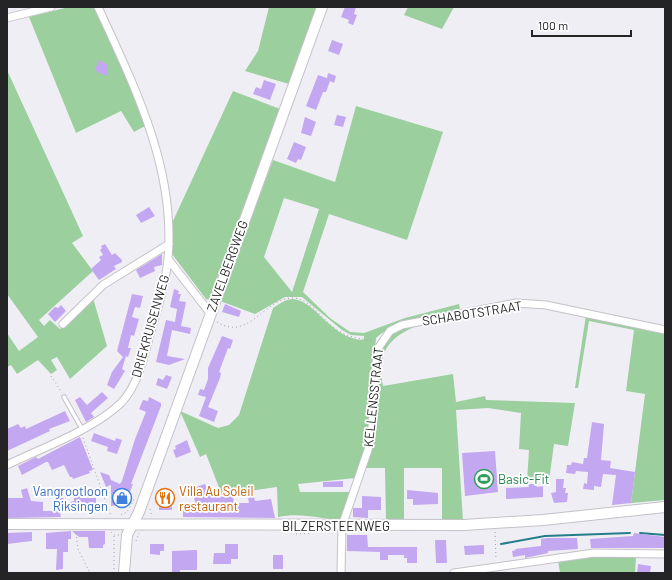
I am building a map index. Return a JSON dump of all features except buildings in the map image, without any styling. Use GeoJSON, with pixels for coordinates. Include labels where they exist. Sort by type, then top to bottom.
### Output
{"type":"FeatureCollection","features":[{"type":"Feature","properties":{"kind":"main road","name":"ZAVELBERGWEG"},"geometry":{"type":"LineString","coordinates":[[124,573],[126,542],[132,524],[139,512],[322,7]]}},
{"type":"Feature","properties":{"kind":"main road","name":"BILZERSTEENWEG"},"geometry":{"type":"LineString","coordinates":[[7,524],[342,526],[495,524],[665,507]]}},
{"type":"Feature","properties":{"kind":"street"},"geometry":{"type":"LineString","coordinates":[[7,18],[51,7]]}},
{"type":"Feature","properties":{"kind":"street","name":"DRIEKRUISENWEG"},"geometry":{"type":"LineString","coordinates":[[7,465],[98,421],[113,410],[125,398],[134,385],[154,321],[168,259],[168,212],[165,190],[154,142],[147,120],[98,7]]}},
{"type":"Feature","properties":{"kind":"street","name":"DRIEKRUISENWEG"},"geometry":{"type":"LineString","coordinates":[[64,324],[103,285],[169,244]]}},
{"type":"Feature","properties":{"kind":"street","name":"DRIEKRUISENWEG"},"geometry":{"type":"LineString","coordinates":[[168,259],[210,313]]}},
{"type":"Feature","properties":{"kind":"street","name":"SCHABOTSTRAAT"},"geometry":{"type":"LineString","coordinates":[[380,342],[390,331],[402,324],[516,303],[546,305],[665,330]]}},
{"type":"Feature","properties":{"kind":"street","name":"KELLENSSTRAAT"},"geometry":{"type":"LineString","coordinates":[[341,573],[342,526],[368,450],[371,435],[377,350],[380,342]]}},
{"type":"Feature","properties":{"kind":"street"},"geometry":{"type":"LineString","coordinates":[[454,573],[497,570],[594,553],[665,554]]}},
{"type":"Feature","properties":{"kind":"lane"},"geometry":{"type":"LineString","coordinates":[[64,397],[81,430]]}},
{"type":"Feature","properties":{"kind":"path","name":"KELLENSSTRAAT"},"geometry":{"type":"LineString","coordinates":[[210,313],[216,321],[224,327],[238,327],[278,303],[286,299],[294,298],[303,300],[327,324],[339,331],[351,337],[380,342]]}},
{"type":"Feature","properties":{"kind":"path"},"geometry":{"type":"LineString","coordinates":[[52,376],[64,397]]}},
{"type":"Feature","properties":{"kind":"path"},"geometry":{"type":"LineString","coordinates":[[81,430],[112,516]]}},
{"type":"Feature","properties":{"kind":"path"},"geometry":{"type":"LineString","coordinates":[[118,516],[127,512],[138,492]]}},
{"type":"Feature","properties":{"kind":"path"},"geometry":{"type":"LineString","coordinates":[[75,524],[78,549],[90,573]]}},
{"type":"Feature","properties":{"kind":"path"},"geometry":{"type":"LineString","coordinates":[[495,524],[497,570]]}},
{"type":"Feature","properties":{"kind":"path"},"geometry":{"type":"LineString","coordinates":[[114,535],[114,573]]}},
{"type":"Feature","properties":{"kind":"green space"},"geometry":{"type":"Polygon","coordinates":[[[69,7],[95,7],[139,108],[145,126],[134,132],[121,111],[76,133],[29,17],[69,7]]]}},
{"type":"Feature","properties":{"kind":"green space"},"geometry":{"type":"Polygon","coordinates":[[[269,7],[317,7],[289,84],[245,71],[258,51],[269,7]]]}},
{"type":"Feature","properties":{"kind":"green space"},"geometry":{"type":"Polygon","coordinates":[[[408,7],[454,7],[442,29],[404,15],[408,7]]]}},
{"type":"Feature","properties":{"kind":"green space"},"geometry":{"type":"Polygon","coordinates":[[[7,70],[83,236],[72,243],[93,271],[39,320],[44,326],[50,320],[60,329],[93,298],[107,346],[70,379],[57,357],[51,360],[57,370],[51,374],[38,360],[17,374],[11,365],[7,367],[7,333],[19,351],[38,337],[7,294],[7,70]]]}},
{"type":"Feature","properties":{"kind":"green space"},"geometry":{"type":"Polygon","coordinates":[[[233,91],[280,109],[209,300],[206,299],[172,254],[173,221],[233,91]]]}},
{"type":"Feature","properties":{"kind":"green space"},"geometry":{"type":"Polygon","coordinates":[[[356,106],[443,132],[407,240],[329,214],[303,292],[330,318],[350,332],[364,333],[405,318],[459,304],[460,309],[416,318],[394,326],[376,338],[367,442],[355,478],[298,484],[300,492],[352,492],[341,520],[303,515],[278,517],[277,487],[222,495],[206,454],[200,457],[180,411],[218,428],[229,425],[239,415],[273,308],[290,299],[302,301],[342,333],[352,338],[364,340],[364,336],[351,335],[342,330],[302,297],[285,297],[255,314],[220,301],[273,160],[335,182],[356,106]],[[284,198],[264,257],[292,292],[319,209],[284,198]]]}},
{"type":"Feature","properties":{"kind":"green space"},"geometry":{"type":"Polygon","coordinates":[[[586,315],[665,332],[665,500],[631,503],[645,394],[626,391],[634,330],[589,321],[578,388],[575,388],[586,315]]]}},
{"type":"Feature","properties":{"kind":"green space"},"geometry":{"type":"Polygon","coordinates":[[[429,322],[406,331],[397,336],[390,343],[385,351],[382,361],[381,372],[383,386],[453,374],[456,402],[485,396],[486,400],[575,403],[568,446],[554,444],[549,481],[527,481],[529,450],[519,449],[521,413],[488,408],[456,410],[463,521],[442,521],[442,468],[404,468],[404,521],[386,521],[385,468],[365,468],[377,415],[377,355],[393,330],[429,322]]]}},
{"type":"Feature","properties":{"kind":"green space"},"geometry":{"type":"Polygon","coordinates":[[[611,556],[636,557],[635,573],[560,573],[558,560],[611,556]]]}},
{"type":"Feature","properties":{"kind":"waterway"},"geometry":{"type":"LineString","coordinates":[[501,544],[545,536],[630,533]]}},
{"type":"Feature","properties":{"kind":"waterway"},"geometry":{"type":"LineString","coordinates":[[640,533],[665,535]]}},
{"type":"Feature","properties":{"kind":"place","name":"Basic-Fit"},"geometry":{"type":"Point","coordinates":[484,479]}},
{"type":"Feature","properties":{"kind":"place","name":"Vangrootloon Riksingen"},"geometry":{"type":"Point","coordinates":[122,498]}},
{"type":"Feature","properties":{"kind":"place","name":"Villa Au Soleil restaurant"},"geometry":{"type":"Point","coordinates":[165,498]}}]}
